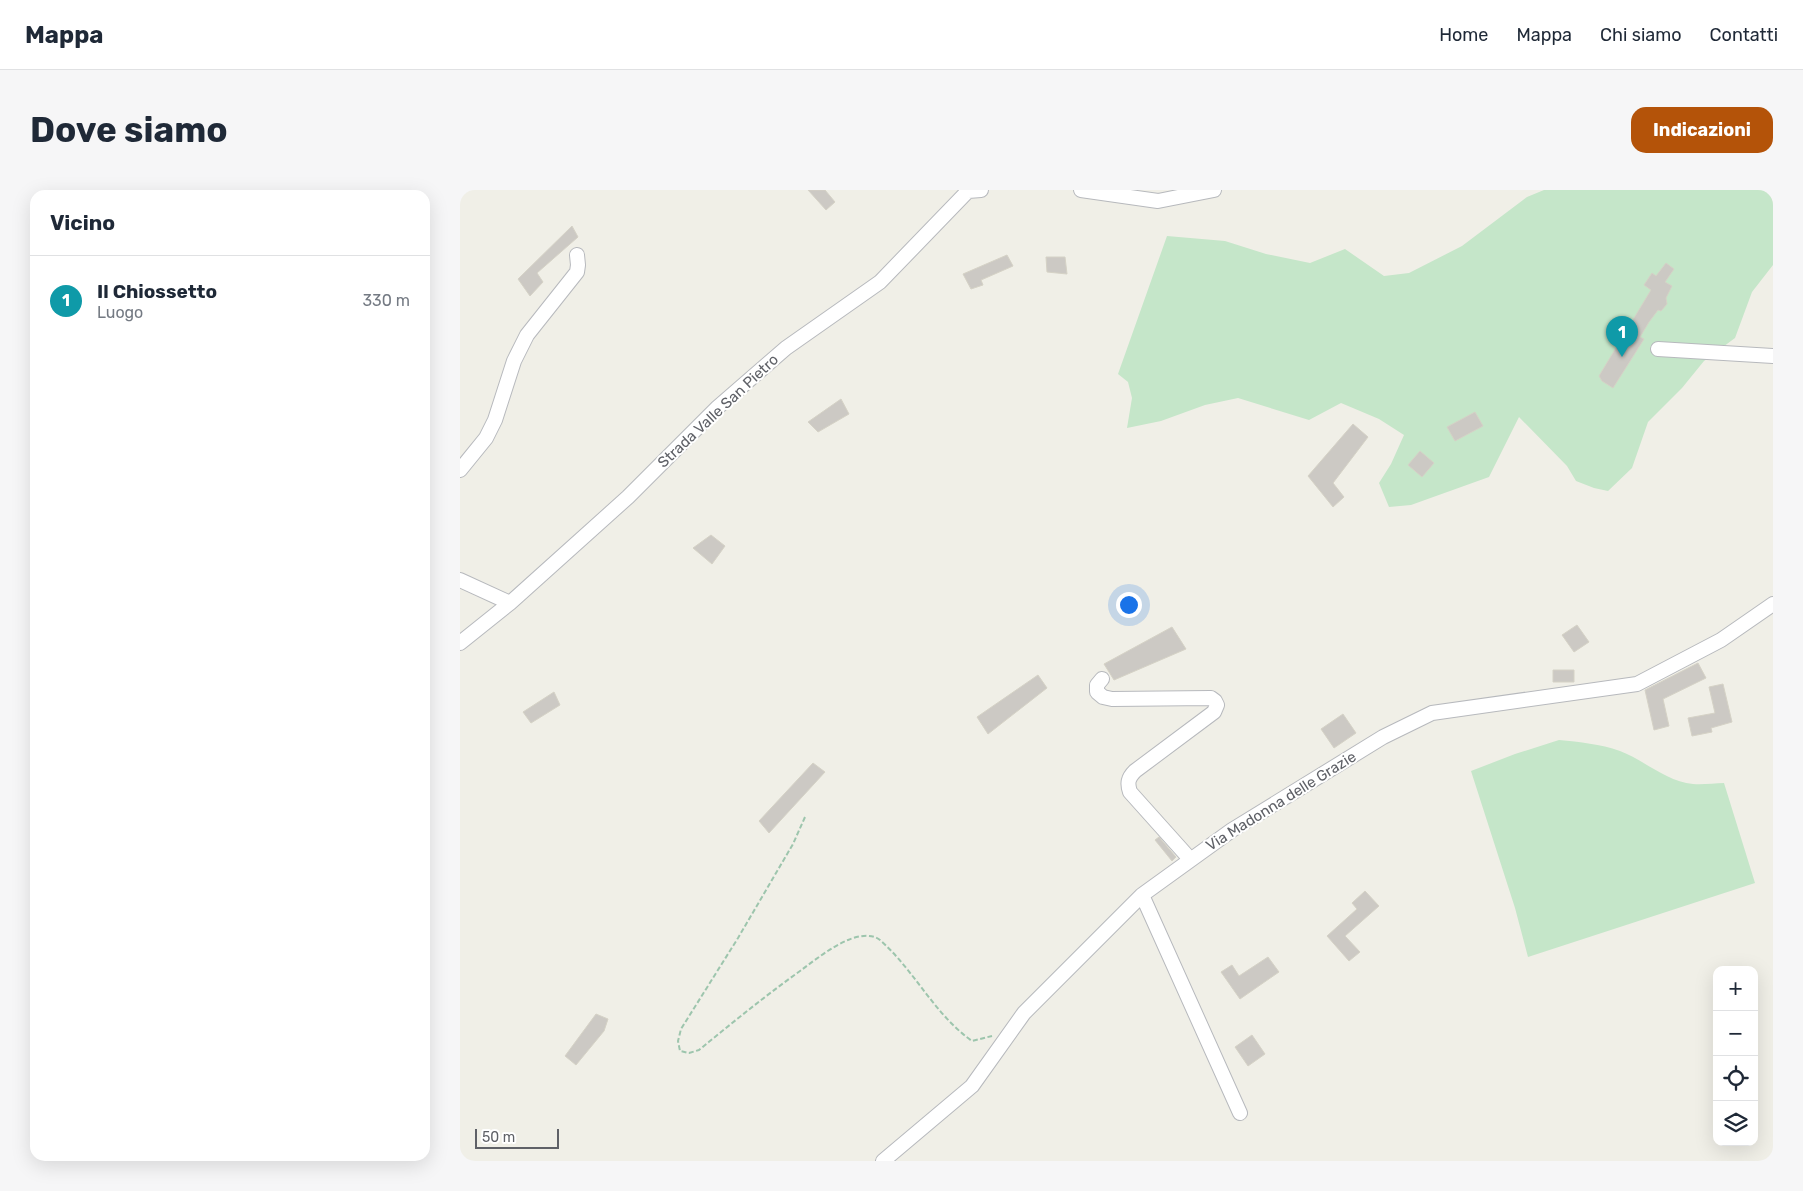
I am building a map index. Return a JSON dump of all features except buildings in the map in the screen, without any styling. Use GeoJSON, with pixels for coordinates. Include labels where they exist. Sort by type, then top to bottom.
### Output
{"type":"FeatureCollection","features":[{"type":"Feature","properties":{"kind":"street","name":"Strada Valle San Pietro"},"geometry":{"type":"LineString","coordinates":[[460,643],[510,604],[628,497],[718,407],[786,348],[880,282],[971,190]]}},
{"type":"Feature","properties":{"kind":"street"},"geometry":{"type":"LineString","coordinates":[[1080,190],[1158,201],[1206,191]]}},
{"type":"Feature","properties":{"kind":"street"},"geometry":{"type":"LineString","coordinates":[[460,470],[486,438],[495,420],[514,360],[527,335],[577,272],[577,254]]}},
{"type":"Feature","properties":{"kind":"street"},"geometry":{"type":"LineString","coordinates":[[1658,349],[1773,356]]}},
{"type":"Feature","properties":{"kind":"street"},"geometry":{"type":"LineString","coordinates":[[460,580],[510,604]]}},
{"type":"Feature","properties":{"kind":"street","name":"Via Madonna delle Grazie"},"geometry":{"type":"LineString","coordinates":[[883,1161],[972,1086],[1024,1013],[1142,895],[1232,830],[1382,738],[1432,712],[1637,684],[1722,640],[1773,604]]}},
{"type":"Feature","properties":{"kind":"street"},"geometry":{"type":"LineString","coordinates":[[1102,679],[1097,685],[1097,692],[1102,696],[1112,699],[1211,698],[1216,701],[1217,705],[1214,712],[1134,771],[1129,778],[1128,786],[1130,792],[1190,859]]}},
{"type":"Feature","properties":{"kind":"street"},"geometry":{"type":"LineString","coordinates":[[1142,895],[1240,1113]]}},
{"type":"Feature","properties":{"kind":"path"},"geometry":{"type":"LineString","coordinates":[[805,817],[793,844],[681,1029],[678,1041],[680,1051],[689,1053],[699,1050],[755,1003],[817,959],[847,940],[864,935],[878,938],[900,961],[940,1012],[962,1034],[972,1041],[988,1038],[1003,1030],[1012,1031]]}},
{"type":"Feature","properties":{"kind":"green space"},"geometry":{"type":"Polygon","coordinates":[[[1544,190],[1773,190],[1773,265],[1752,292],[1735,338],[1704,361],[1682,388],[1648,422],[1632,468],[1608,491],[1576,481],[1567,466],[1519,417],[1489,477],[1411,505],[1389,507],[1379,483],[1391,464],[1404,435],[1379,419],[1341,403],[1309,420],[1238,398],[1205,405],[1161,421],[1127,428],[1132,398],[1128,382],[1118,374],[1167,236],[1225,241],[1266,254],[1310,263],[1345,249],[1384,276],[1409,273],[1462,246],[1527,197],[1544,190]]]}},
{"type":"Feature","properties":{"kind":"green space"},"geometry":{"type":"Polygon","coordinates":[[[1559,740],[1597,745],[1620,751],[1665,775],[1683,782],[1697,784],[1724,783],[1755,883],[1528,957],[1515,908],[1471,771],[1559,740]]]}},
{"type":"Feature","properties":{"kind":"place","name":"Il Chiossetto"},"geometry":{"type":"Point","coordinates":[1622,357]}}]}
